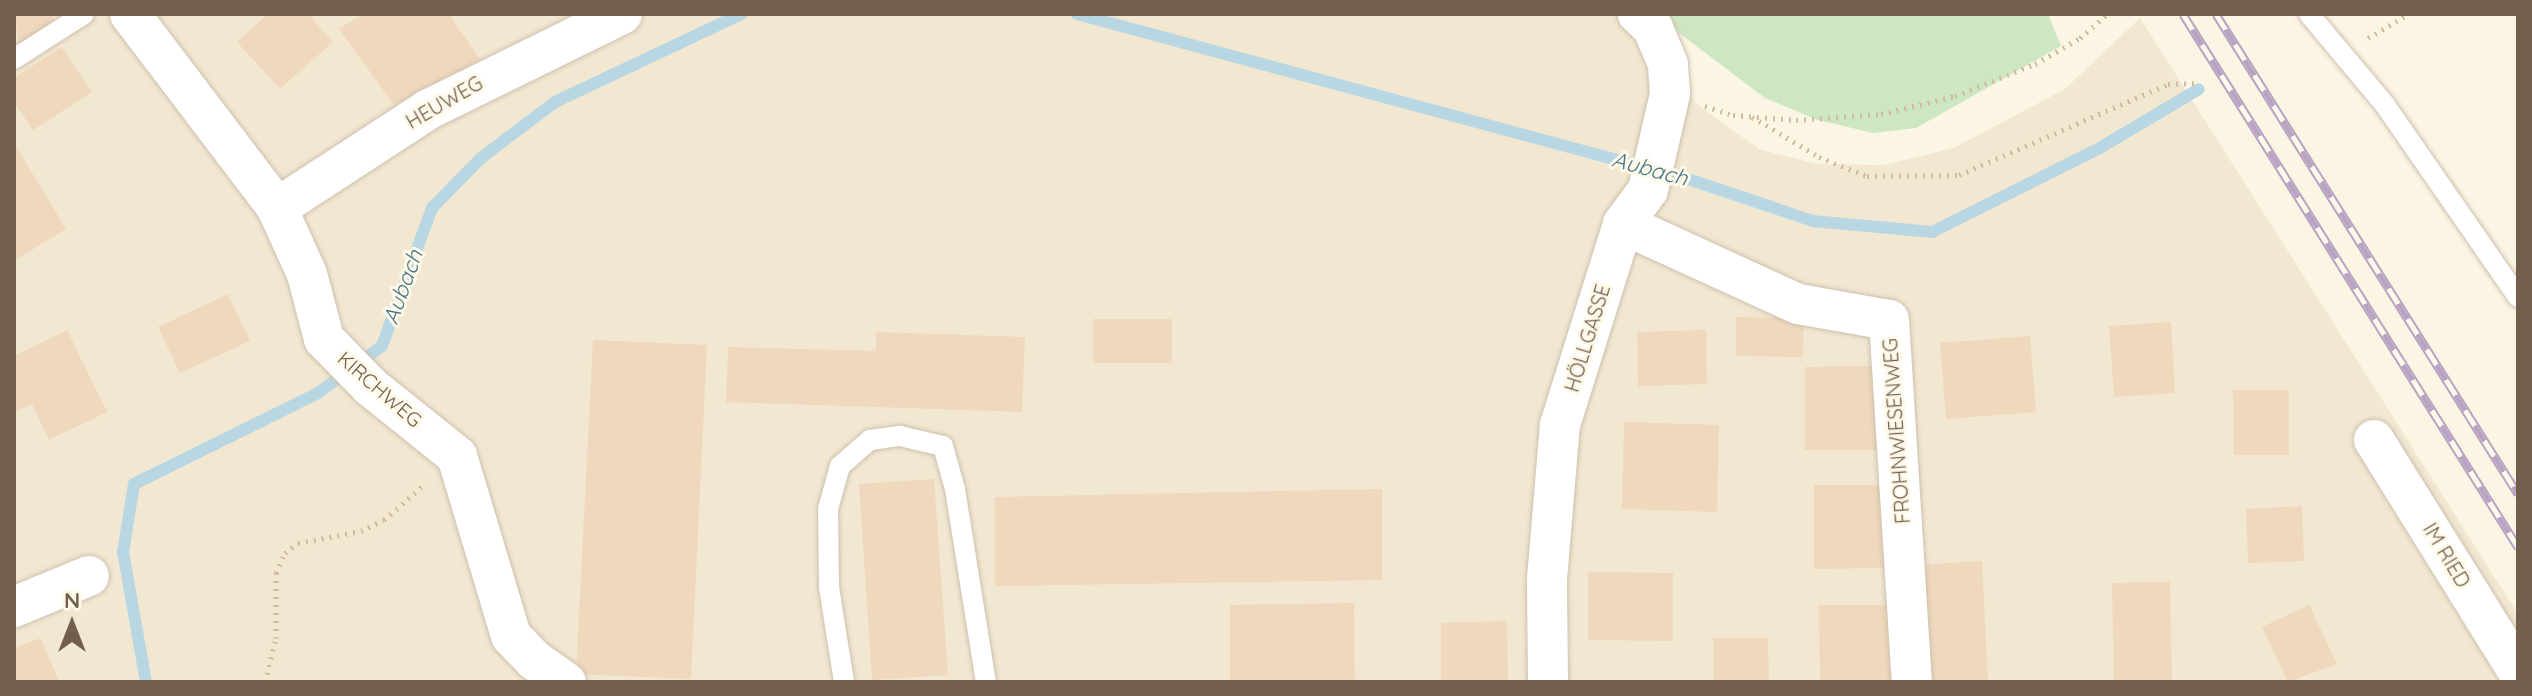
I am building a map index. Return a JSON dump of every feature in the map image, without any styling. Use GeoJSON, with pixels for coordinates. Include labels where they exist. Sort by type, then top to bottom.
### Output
{"type":"FeatureCollection","features":[{"type":"Feature","properties":{"kind":"street","name":"KIRCHWEG"},"geometry":{"type":"LineString","coordinates":[[130,14],[277,208],[307,274],[324,339],[371,387],[457,456]]}},
{"type":"Feature","properties":{"kind":"street","name":"HEUWEG"},"geometry":{"type":"LineString","coordinates":[[277,208],[429,109],[622,14]]}},
{"type":"Feature","properties":{"kind":"street","name":"HÖLLGASSE"},"geometry":{"type":"LineString","coordinates":[[1548,682],[1548,561],[1560,425],[1623,224],[1648,190],[1670,94],[1668,64],[1653,28],[1638,14]]}},
{"type":"Feature","properties":{"kind":"street","name":"FROHNWIESENWEG"},"geometry":{"type":"LineString","coordinates":[[1623,224],[1798,304],[1889,320],[1912,682]]}},
{"type":"Feature","properties":{"kind":"street","name":"IM RIED"},"geometry":{"type":"LineString","coordinates":[[2374,440],[2518,671]]}},
{"type":"Feature","properties":{"kind":"street"},"geometry":{"type":"LineString","coordinates":[[457,456],[511,636],[534,660],[566,682]]}},
{"type":"Feature","properties":{"kind":"street"},"geometry":{"type":"LineString","coordinates":[[14,607],[89,576]]}},
{"type":"Feature","properties":{"kind":"lane"},"geometry":{"type":"LineString","coordinates":[[14,59],[84,14]]}},
{"type":"Feature","properties":{"kind":"lane"},"geometry":{"type":"LineString","coordinates":[[2309,14],[2385,105],[2518,297]]}},
{"type":"Feature","properties":{"kind":"lane"},"geometry":{"type":"LineString","coordinates":[[844,682],[829,587],[828,509],[840,466],[870,440],[900,436],[943,446],[955,489],[986,682]]}},
{"type":"Feature","properties":{"kind":"path"},"geometry":{"type":"LineString","coordinates":[[1670,94],[1752,117],[1796,120],[1881,114],[1955,96],[2035,64],[2080,38],[2108,14]]}},
{"type":"Feature","properties":{"kind":"path"},"geometry":{"type":"LineString","coordinates":[[2353,46],[2408,14]]}},
{"type":"Feature","properties":{"kind":"path"},"geometry":{"type":"LineString","coordinates":[[1752,117],[1819,157],[1867,176],[1959,175],[2168,84],[2194,83]]}},
{"type":"Feature","properties":{"kind":"path"},"geometry":{"type":"LineString","coordinates":[[265,682],[276,638],[276,573],[285,553],[298,543],[361,531],[384,520],[457,456]]}},
{"type":"Feature","properties":{"kind":"shaded area"},"geometry":{"type":"Polygon","coordinates":[[[14,14],[1654,14],[1664,23],[1694,102],[1759,149],[1816,164],[1884,165],[1954,148],[2065,89],[2140,18],[2518,614],[2518,682],[14,682],[14,14]]]}},
{"type":"Feature","properties":{"kind":"green space"},"geometry":{"type":"Polygon","coordinates":[[[1654,14],[2048,14],[2061,46],[1916,128],[1873,133],[1818,120],[1765,98],[1654,14]]]}},
{"type":"Feature","properties":{"kind":"building"},"geometry":{"type":"Polygon","coordinates":[[[14,14],[50,14],[55,22],[19,44],[14,14]]]}},
{"type":"Feature","properties":{"kind":"building"},"geometry":{"type":"Polygon","coordinates":[[[268,14],[308,14],[333,42],[280,89],[237,42],[268,14]]]}},
{"type":"Feature","properties":{"kind":"building"},"geometry":{"type":"Polygon","coordinates":[[[363,14],[449,14],[481,61],[394,105],[339,29],[363,14]]]}},
{"type":"Feature","properties":{"kind":"building"},"geometry":{"type":"Polygon","coordinates":[[[62,47],[92,92],[33,130],[14,102],[14,78],[62,47]]]}},
{"type":"Feature","properties":{"kind":"building"},"geometry":{"type":"Polygon","coordinates":[[[14,143],[66,229],[14,261],[14,143]]]}},
{"type":"Feature","properties":{"kind":"building"},"geometry":{"type":"Polygon","coordinates":[[[228,294],[250,341],[180,373],[158,327],[228,294]]]}},
{"type":"Feature","properties":{"kind":"building"},"geometry":{"type":"Polygon","coordinates":[[[1736,317],[1804,318],[1803,357],[1736,356],[1736,317]]]}},
{"type":"Feature","properties":{"kind":"building"},"geometry":{"type":"Polygon","coordinates":[[[1093,319],[1172,319],[1172,363],[1093,363],[1093,319]]]}},
{"type":"Feature","properties":{"kind":"building"},"geometry":{"type":"Polygon","coordinates":[[[2171,322],[2175,393],[2114,397],[2109,326],[2171,322]]]}},
{"type":"Feature","properties":{"kind":"building"},"geometry":{"type":"Polygon","coordinates":[[[67,330],[107,412],[49,440],[32,404],[14,412],[14,356],[67,330]]]}},
{"type":"Feature","properties":{"kind":"building"},"geometry":{"type":"Polygon","coordinates":[[[1706,330],[1707,384],[1638,386],[1637,332],[1706,330]]]}},
{"type":"Feature","properties":{"kind":"building"},"geometry":{"type":"Polygon","coordinates":[[[876,332],[1025,337],[1022,412],[726,402],[728,347],[876,351],[876,332]]]}},
{"type":"Feature","properties":{"kind":"building"},"geometry":{"type":"Polygon","coordinates":[[[2030,336],[2036,412],[1946,419],[1940,343],[2030,336]]]}},
{"type":"Feature","properties":{"kind":"building"},"geometry":{"type":"Polygon","coordinates":[[[593,340],[707,345],[691,679],[576,674],[593,340]]]}},
{"type":"Feature","properties":{"kind":"building"},"geometry":{"type":"Polygon","coordinates":[[[1877,366],[1877,450],[1805,450],[1805,367],[1877,366]]]}},
{"type":"Feature","properties":{"kind":"building"},"geometry":{"type":"Polygon","coordinates":[[[2233,390],[2289,390],[2289,455],[2234,455],[2233,390]]]}},
{"type":"Feature","properties":{"kind":"building"},"geometry":{"type":"Polygon","coordinates":[[[1624,422],[1719,425],[1717,512],[1622,509],[1624,422]]]}},
{"type":"Feature","properties":{"kind":"building"},"geometry":{"type":"Polygon","coordinates":[[[934,479],[948,675],[872,680],[859,484],[934,479]]]}},
{"type":"Feature","properties":{"kind":"building"},"geometry":{"type":"Polygon","coordinates":[[[1814,485],[1886,485],[1886,568],[1814,569],[1814,485]]]}},
{"type":"Feature","properties":{"kind":"building"},"geometry":{"type":"Polygon","coordinates":[[[1382,489],[1382,580],[995,586],[995,497],[1382,489]]]}},
{"type":"Feature","properties":{"kind":"building"},"geometry":{"type":"Polygon","coordinates":[[[2302,506],[2304,561],[2248,563],[2246,509],[2302,506]]]}},
{"type":"Feature","properties":{"kind":"building"},"geometry":{"type":"Polygon","coordinates":[[[1982,561],[1988,682],[1924,682],[1918,565],[1982,561]]]}},
{"type":"Feature","properties":{"kind":"building"},"geometry":{"type":"Polygon","coordinates":[[[1588,572],[1673,573],[1673,641],[1588,640],[1588,572]]]}},
{"type":"Feature","properties":{"kind":"building"},"geometry":{"type":"Polygon","coordinates":[[[2170,582],[2172,682],[2114,682],[2112,583],[2170,582]]]}},
{"type":"Feature","properties":{"kind":"building"},"geometry":{"type":"Polygon","coordinates":[[[1354,603],[1355,682],[1230,682],[1230,605],[1354,603]]]}},
{"type":"Feature","properties":{"kind":"building"},"geometry":{"type":"Polygon","coordinates":[[[1819,605],[1891,605],[1892,682],[1820,682],[1819,605]]]}},
{"type":"Feature","properties":{"kind":"building"},"geometry":{"type":"Polygon","coordinates":[[[2309,605],[2337,664],[2288,682],[2262,627],[2309,605]]]}},
{"type":"Feature","properties":{"kind":"building"},"geometry":{"type":"Polygon","coordinates":[[[1507,621],[1508,682],[1441,682],[1441,623],[1507,621]]]}},
{"type":"Feature","properties":{"kind":"building"},"geometry":{"type":"Polygon","coordinates":[[[41,638],[59,682],[14,682],[14,648],[41,638]]]}},
{"type":"Feature","properties":{"kind":"building"},"geometry":{"type":"Polygon","coordinates":[[[1713,638],[1768,638],[1769,682],[1714,682],[1713,638]]]}},
{"type":"Feature","properties":{"kind":"waterway","name":"Aubach"},"geometry":{"type":"LineString","coordinates":[[146,682],[123,552],[134,484],[318,393],[382,346],[432,208],[481,158],[555,102],[741,14]]}},
{"type":"Feature","properties":{"kind":"waterway","name":"Aubach"},"geometry":{"type":"LineString","coordinates":[[1077,14],[1691,180],[1813,221],[1932,232],[2098,149],[2199,89]]}},
{"type":"Feature","properties":{"kind":"railway"},"geometry":{"type":"LineString","coordinates":[[2183,14],[2518,547]]}},
{"type":"Feature","properties":{"kind":"railway"},"geometry":{"type":"LineString","coordinates":[[2216,14],[2518,494]]}}]}
